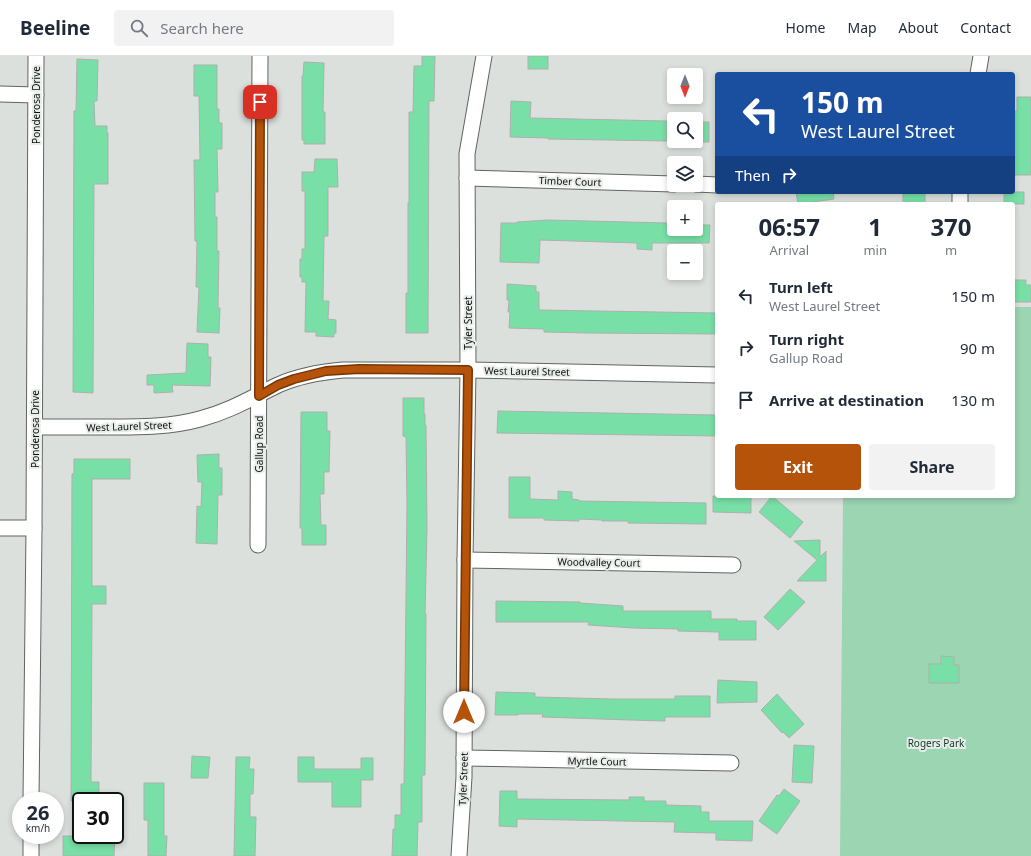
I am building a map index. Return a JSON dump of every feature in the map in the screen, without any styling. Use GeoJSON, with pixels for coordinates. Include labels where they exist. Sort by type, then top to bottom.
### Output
{"type":"FeatureCollection","features":[{"type":"Feature","properties":{"kind":"street","name":"Ponderosa Drive"},"geometry":{"type":"LineString","coordinates":[[32,792],[36,56]]}},
{"type":"Feature","properties":{"kind":"street","name":"Gallup Road"},"geometry":{"type":"LineString","coordinates":[[258,545],[260,56]]}},
{"type":"Feature","properties":{"kind":"street","name":"Tyler Street"},"geometry":{"type":"LineString","coordinates":[[459,856],[464,758],[468,370],[467,154],[484,56]]}},
{"type":"Feature","properties":{"kind":"street"},"geometry":{"type":"LineString","coordinates":[[978,72],[981,56]]}},
{"type":"Feature","properties":{"kind":"street"},"geometry":{"type":"LineString","coordinates":[[0,94],[36,95]]}},
{"type":"Feature","properties":{"kind":"street","name":"Timber Court"},"geometry":{"type":"LineString","coordinates":[[467,178],[667,184]]}},
{"type":"Feature","properties":{"kind":"street"},"geometry":{"type":"LineString","coordinates":[[703,184],[715,185]]}},
{"type":"Feature","properties":{"kind":"street","name":"West Laurel Street"},"geometry":{"type":"LineString","coordinates":[[34,427],[144,427],[175,424],[217,414],[259,396],[278,385],[294,379],[326,371],[359,369],[468,370],[715,375]]}},
{"type":"Feature","properties":{"kind":"street"},"geometry":{"type":"LineString","coordinates":[[0,528],[34,528]]}},
{"type":"Feature","properties":{"kind":"street","name":"Woodvalley Court"},"geometry":{"type":"LineString","coordinates":[[465,560],[733,564]]}},
{"type":"Feature","properties":{"kind":"street","name":"Myrtle Court"},"geometry":{"type":"LineString","coordinates":[[464,758],[731,763]]}},
{"type":"Feature","properties":{"kind":"street"},"geometry":{"type":"LineString","coordinates":[[31,844],[31,856]]}},
{"type":"Feature","properties":{"kind":"green space","name":"Rogers Park"},"geometry":{"type":"Polygon","coordinates":[[[1015,307],[1031,307],[1031,856],[840,856],[843,498],[1015,498],[1015,307]]]}},
{"type":"Feature","properties":{"kind":"building"},"geometry":{"type":"Polygon","coordinates":[[[422,56],[435,56],[434,101],[429,101],[428,333],[406,333],[406,293],[408,293],[409,112],[413,112],[414,66],[422,66],[422,56]]]}},
{"type":"Feature","properties":{"kind":"building"},"geometry":{"type":"Polygon","coordinates":[[[528,56],[548,56],[548,69],[528,69],[528,56]]]}},
{"type":"Feature","properties":{"kind":"building"},"geometry":{"type":"Polygon","coordinates":[[[77,59],[98,60],[97,101],[94,101],[95,126],[107,126],[108,133],[108,184],[94,184],[93,393],[73,392],[74,111],[76,111],[77,59]]]}},
{"type":"Feature","properties":{"kind":"building"},"geometry":{"type":"Polygon","coordinates":[[[304,62],[324,63],[323,112],[325,112],[325,144],[304,144],[304,140],[302,140],[302,76],[304,62]]]}},
{"type":"Feature","properties":{"kind":"building"},"geometry":{"type":"Polygon","coordinates":[[[194,65],[217,65],[217,109],[219,109],[219,123],[222,123],[222,149],[217,149],[218,192],[215,192],[217,251],[219,251],[219,333],[197,332],[199,287],[196,287],[197,241],[195,241],[194,160],[200,160],[199,96],[194,96],[194,65]]]}},
{"type":"Feature","properties":{"kind":"building"},"geometry":{"type":"Polygon","coordinates":[[[1017,97],[1031,97],[1031,175],[1015,175],[1015,111],[1017,111],[1017,97]]]}},
{"type":"Feature","properties":{"kind":"building"},"geometry":{"type":"Polygon","coordinates":[[[511,101],[531,102],[530,118],[667,121],[667,141],[510,137],[511,101]]]}},
{"type":"Feature","properties":{"kind":"building"},"geometry":{"type":"Polygon","coordinates":[[[703,122],[709,122],[709,142],[703,142],[703,122]]]}},
{"type":"Feature","properties":{"kind":"building"},"geometry":{"type":"Polygon","coordinates":[[[315,159],[337,159],[338,187],[328,187],[328,236],[324,236],[323,301],[329,301],[328,319],[336,320],[336,333],[334,333],[334,337],[316,336],[316,332],[305,332],[306,282],[302,282],[302,277],[300,277],[300,259],[302,259],[302,249],[305,249],[305,191],[302,191],[302,172],[314,172],[315,159]]]}},
{"type":"Feature","properties":{"kind":"building"},"geometry":{"type":"Polygon","coordinates":[[[1024,192],[1024,204],[1004,202],[1004,194],[1024,192]]]}},
{"type":"Feature","properties":{"kind":"building"},"geometry":{"type":"Polygon","coordinates":[[[796,194],[833,194],[834,199],[812,202],[798,202],[796,194]]]}},
{"type":"Feature","properties":{"kind":"building"},"geometry":{"type":"Polygon","coordinates":[[[903,194],[925,194],[925,202],[903,202],[903,194]]]}},
{"type":"Feature","properties":{"kind":"building"},"geometry":{"type":"Polygon","coordinates":[[[548,220],[667,223],[667,236],[703,236],[703,225],[710,225],[709,243],[652,243],[652,250],[637,249],[637,243],[540,240],[539,263],[500,262],[501,223],[548,220]]]}},
{"type":"Feature","properties":{"kind":"building"},"geometry":{"type":"Polygon","coordinates":[[[1015,280],[1026,280],[1026,285],[1031,285],[1031,302],[1015,302],[1015,280]]]}},
{"type":"Feature","properties":{"kind":"building"},"geometry":{"type":"Polygon","coordinates":[[[507,284],[536,286],[536,292],[539,292],[539,310],[715,313],[715,334],[544,332],[544,329],[509,328],[510,312],[508,312],[509,300],[507,300],[507,284]]]}},
{"type":"Feature","properties":{"kind":"building"},"geometry":{"type":"Polygon","coordinates":[[[187,343],[208,344],[208,357],[211,357],[210,386],[172,385],[173,392],[154,393],[154,385],[147,385],[147,375],[186,373],[187,343]]]}},
{"type":"Feature","properties":{"kind":"building"},"geometry":{"type":"Polygon","coordinates":[[[403,398],[424,398],[426,425],[427,529],[425,614],[425,775],[422,775],[422,822],[418,822],[417,856],[392,856],[395,815],[401,815],[401,784],[404,784],[407,504],[406,437],[403,436],[403,398]]]}},
{"type":"Feature","properties":{"kind":"building"},"geometry":{"type":"Polygon","coordinates":[[[498,411],[715,415],[715,436],[497,433],[498,411]]]}},
{"type":"Feature","properties":{"kind":"building"},"geometry":{"type":"Polygon","coordinates":[[[301,412],[327,412],[327,431],[330,431],[329,472],[324,472],[324,494],[320,494],[321,525],[326,525],[326,545],[302,545],[302,528],[300,528],[301,412]]]}},
{"type":"Feature","properties":{"kind":"building"},"geometry":{"type":"Polygon","coordinates":[[[219,454],[219,468],[222,468],[222,495],[218,495],[217,544],[196,543],[197,506],[201,507],[202,482],[198,482],[197,455],[219,454]]]}},
{"type":"Feature","properties":{"kind":"building"},"geometry":{"type":"Polygon","coordinates":[[[74,459],[130,459],[130,479],[92,479],[92,586],[106,586],[106,604],[92,604],[91,782],[99,782],[99,792],[72,792],[71,801],[72,474],[74,474],[74,459]]]}},
{"type":"Feature","properties":{"kind":"building"},"geometry":{"type":"Polygon","coordinates":[[[509,477],[530,477],[530,499],[558,500],[558,491],[572,492],[572,499],[579,501],[706,503],[706,524],[628,523],[628,521],[579,519],[579,521],[544,520],[544,518],[509,518],[509,477]]]}},
{"type":"Feature","properties":{"kind":"building"},"geometry":{"type":"Polygon","coordinates":[[[713,496],[715,496],[715,498],[751,498],[751,513],[713,512],[713,496]]]}},
{"type":"Feature","properties":{"kind":"building"},"geometry":{"type":"Polygon","coordinates":[[[770,498],[774,498],[803,522],[790,538],[759,512],[770,498]]]}},
{"type":"Feature","properties":{"kind":"building"},"geometry":{"type":"Polygon","coordinates":[[[820,540],[820,557],[826,551],[826,581],[797,581],[817,560],[794,541],[820,540]]]}},
{"type":"Feature","properties":{"kind":"building"},"geometry":{"type":"Polygon","coordinates":[[[790,589],[805,602],[778,630],[764,617],[790,589]]]}},
{"type":"Feature","properties":{"kind":"building"},"geometry":{"type":"Polygon","coordinates":[[[496,601],[580,602],[623,606],[623,611],[711,611],[711,619],[756,621],[756,640],[719,640],[719,632],[588,625],[589,622],[496,622],[496,601]]]}},
{"type":"Feature","properties":{"kind":"building"},"geometry":{"type":"Polygon","coordinates":[[[941,656],[954,657],[954,665],[959,665],[959,683],[929,683],[929,664],[941,664],[941,656]]]}},
{"type":"Feature","properties":{"kind":"building"},"geometry":{"type":"Polygon","coordinates":[[[718,680],[757,682],[757,702],[717,703],[718,680]]]}},
{"type":"Feature","properties":{"kind":"building"},"geometry":{"type":"Polygon","coordinates":[[[496,692],[535,693],[535,697],[612,699],[675,699],[675,696],[710,696],[710,717],[665,717],[665,721],[542,717],[543,714],[495,715],[496,692]]]}},
{"type":"Feature","properties":{"kind":"building"},"geometry":{"type":"Polygon","coordinates":[[[777,694],[804,724],[789,738],[783,732],[782,733],[761,710],[777,694]]]}},
{"type":"Feature","properties":{"kind":"building"},"geometry":{"type":"Polygon","coordinates":[[[794,745],[814,746],[812,783],[792,782],[794,745]]]}},
{"type":"Feature","properties":{"kind":"building"},"geometry":{"type":"Polygon","coordinates":[[[192,756],[210,757],[208,778],[191,778],[192,756]]]}},
{"type":"Feature","properties":{"kind":"building"},"geometry":{"type":"Polygon","coordinates":[[[236,757],[250,757],[249,769],[254,769],[253,794],[250,794],[250,817],[256,817],[255,856],[234,856],[236,757]]]}},
{"type":"Feature","properties":{"kind":"building"},"geometry":{"type":"Polygon","coordinates":[[[298,757],[314,757],[314,769],[361,769],[361,758],[373,758],[373,780],[361,780],[361,807],[332,807],[332,782],[298,782],[298,757]]]}},
{"type":"Feature","properties":{"kind":"building"},"geometry":{"type":"Polygon","coordinates":[[[144,783],[164,783],[164,836],[167,836],[166,856],[148,856],[148,820],[144,820],[144,783]]]}},
{"type":"Feature","properties":{"kind":"building"},"geometry":{"type":"Polygon","coordinates":[[[784,789],[800,801],[777,834],[759,821],[777,795],[779,796],[784,789]]]}},
{"type":"Feature","properties":{"kind":"building"},"geometry":{"type":"Polygon","coordinates":[[[500,791],[517,791],[517,799],[629,800],[629,797],[644,797],[644,801],[666,801],[666,805],[701,806],[701,812],[709,812],[709,821],[753,821],[752,841],[716,840],[716,833],[674,832],[675,822],[517,819],[517,827],[499,826],[500,791]]]}},
{"type":"Feature","properties":{"kind":"building"},"geometry":{"type":"Polygon","coordinates":[[[64,836],[72,836],[72,844],[115,844],[114,856],[63,856],[64,836]]]}},
{"type":"Feature","properties":{"kind":"route"},"geometry":{"type":"LineString","coordinates":[[260,102],[259,396],[278,385],[294,379],[326,371],[359,369],[468,370],[464,712]]}}]}
